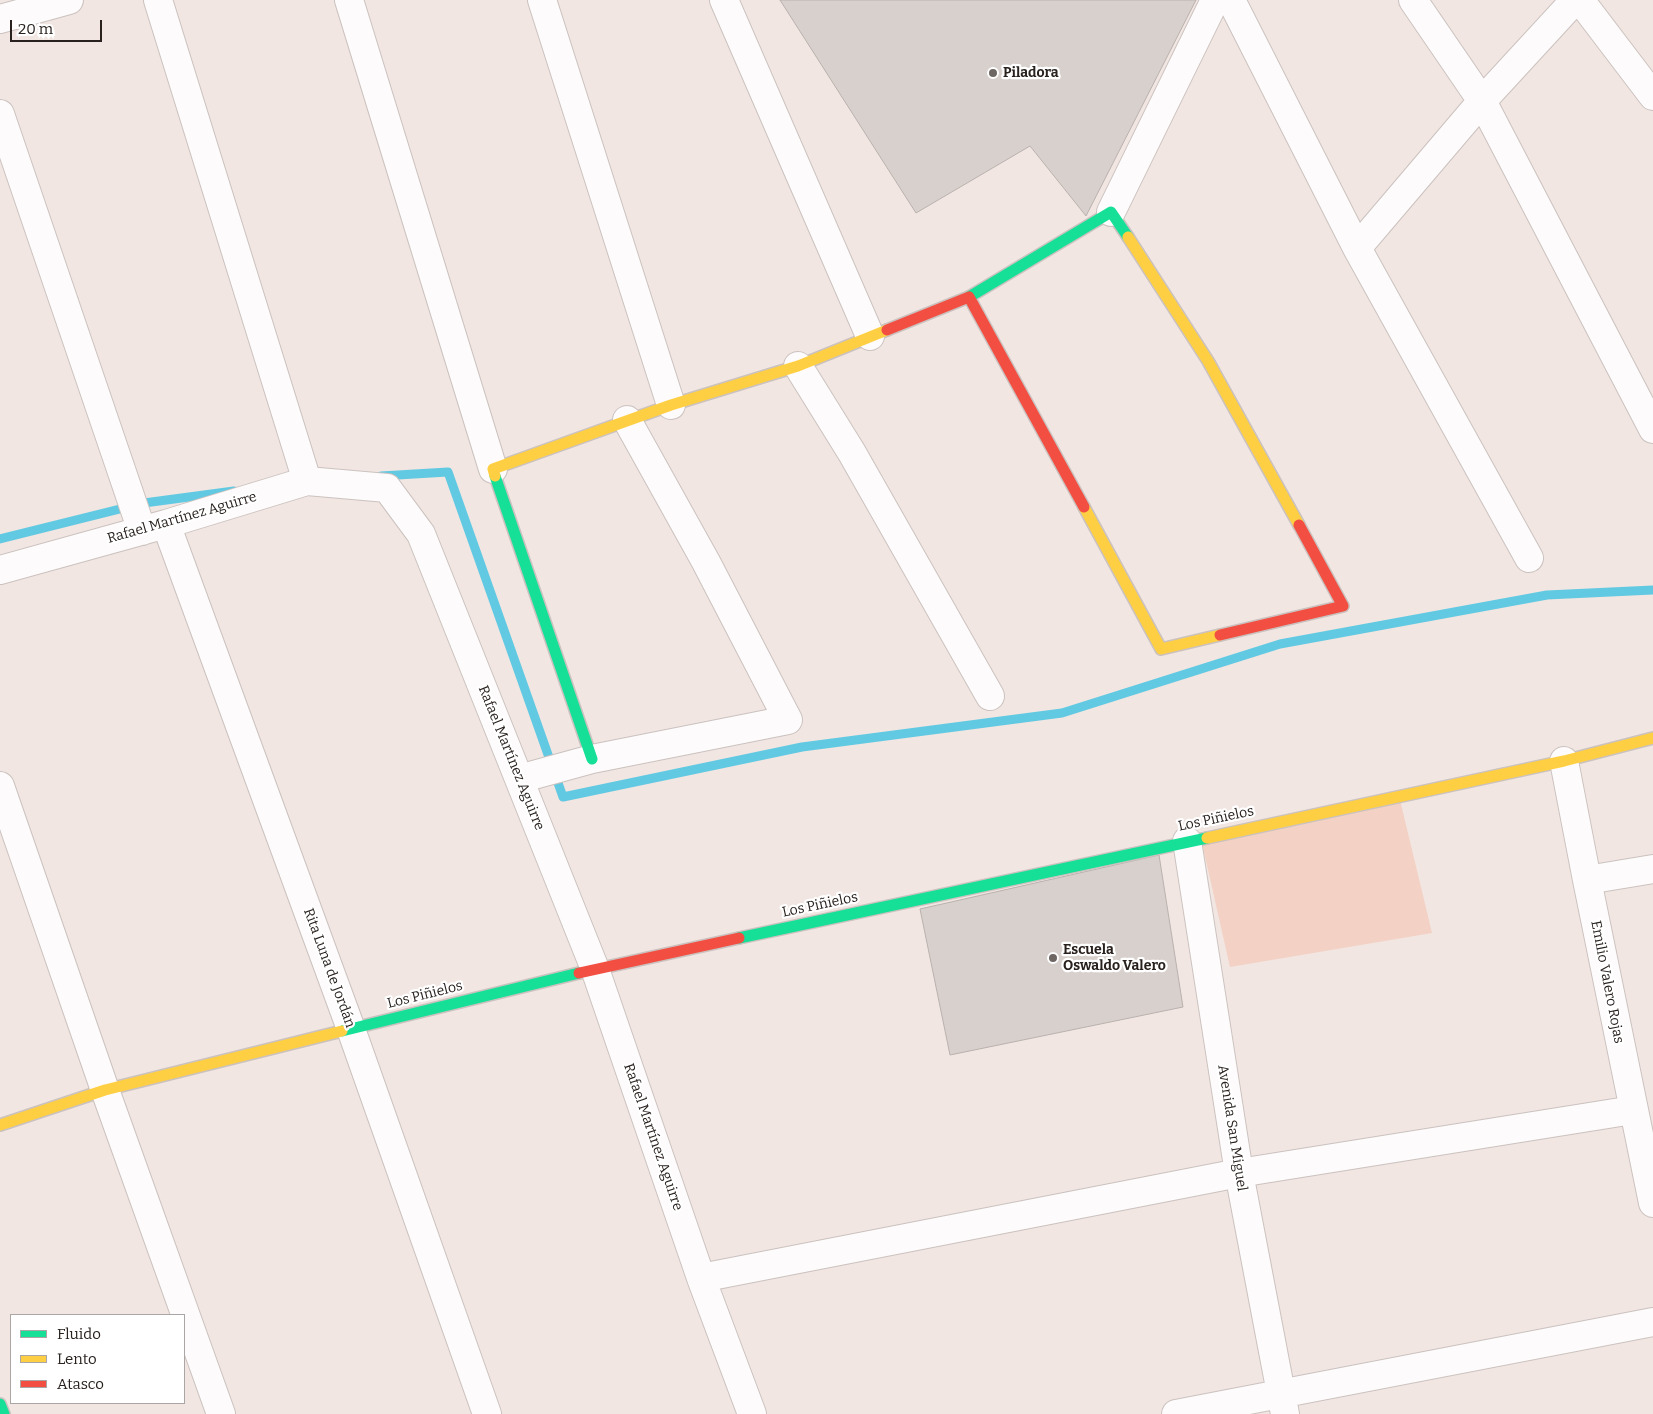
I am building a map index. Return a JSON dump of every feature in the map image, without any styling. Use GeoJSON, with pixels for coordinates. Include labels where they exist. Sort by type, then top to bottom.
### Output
{"type":"FeatureCollection","features":[{"type":"Feature","properties":{"kind":"street"},"geometry":{"type":"LineString","coordinates":[[0,19],[68,0]]}},
{"type":"Feature","properties":{"kind":"street"},"geometry":{"type":"LineString","coordinates":[[158,0],[307,481]]}},
{"type":"Feature","properties":{"kind":"street"},"geometry":{"type":"LineString","coordinates":[[349,0],[493,469],[592,759]]}},
{"type":"Feature","properties":{"kind":"street"},"geometry":{"type":"LineString","coordinates":[[542,0],[672,405]]}},
{"type":"Feature","properties":{"kind":"street"},"geometry":{"type":"LineString","coordinates":[[724,0],[870,336]]}},
{"type":"Feature","properties":{"kind":"street"},"geometry":{"type":"LineString","coordinates":[[493,469],[627,420],[798,366],[969,297],[1111,212],[1215,0]]}},
{"type":"Feature","properties":{"kind":"street"},"geometry":{"type":"LineString","coordinates":[[1231,0],[1357,248],[1530,558]]}},
{"type":"Feature","properties":{"kind":"street"},"geometry":{"type":"LineString","coordinates":[[1413,0],[1482,101],[1653,429]]}},
{"type":"Feature","properties":{"kind":"street"},"geometry":{"type":"LineString","coordinates":[[1357,248],[1482,101],[1575,0]]}},
{"type":"Feature","properties":{"kind":"street"},"geometry":{"type":"LineString","coordinates":[[1580,0],[1653,96]]}},
{"type":"Feature","properties":{"kind":"street","name":"Rita Luna de Jordán"},"geometry":{"type":"LineString","coordinates":[[0,114],[154,527],[351,1029],[487,1414]]}},
{"type":"Feature","properties":{"kind":"street"},"geometry":{"type":"LineString","coordinates":[[969,297],[1161,649],[1343,606],[1208,361],[1111,212]]}},
{"type":"Feature","properties":{"kind":"street"},"geometry":{"type":"LineString","coordinates":[[798,366],[852,453],[990,696]]}},
{"type":"Feature","properties":{"kind":"street"},"geometry":{"type":"LineString","coordinates":[[519,779],[592,759],[788,720],[706,562],[627,420]]}},
{"type":"Feature","properties":{"kind":"street","name":"Rafael Martínez Aguirre"},"geometry":{"type":"LineString","coordinates":[[0,570],[154,527],[307,481],[387,488],[421,534],[595,969],[701,1278],[752,1414]]}},
{"type":"Feature","properties":{"kind":"street","name":"Los Piñielos"},"geometry":{"type":"LineString","coordinates":[[0,1125],[105,1090],[595,969],[1564,761],[1653,738]]}},
{"type":"Feature","properties":{"kind":"street","name":"Emilio Valero Rojas"},"geometry":{"type":"LineString","coordinates":[[1564,761],[1653,1203]]}},
{"type":"Feature","properties":{"kind":"street"},"geometry":{"type":"LineString","coordinates":[[0,786],[105,1090],[221,1414]]}},
{"type":"Feature","properties":{"kind":"street","name":"Avenida San Miguel"},"geometry":{"type":"LineString","coordinates":[[1187,841],[1239,1173],[1283,1404]]}},
{"type":"Feature","properties":{"kind":"street"},"geometry":{"type":"LineString","coordinates":[[1587,880],[1653,869]]}},
{"type":"Feature","properties":{"kind":"street"},"geometry":{"type":"LineString","coordinates":[[701,1278],[1239,1173],[1633,1110]]}},
{"type":"Feature","properties":{"kind":"street"},"geometry":{"type":"LineString","coordinates":[[1176,1414],[1283,1404],[1653,1322]]}},
{"type":"Feature","properties":{"kind":"street"},"geometry":{"type":"LineString","coordinates":[[0,1404],[4,1414]]}},
{"type":"Feature","properties":{"kind":"shaded area"},"geometry":{"type":"Polygon","coordinates":[[[1400,800],[1432,933],[1230,967],[1202,843],[1400,800]]]}},
{"type":"Feature","properties":{"kind":"building","name":"Piladora"},"geometry":{"type":"Polygon","coordinates":[[[780,0],[1196,0],[1086,216],[1030,146],[916,213],[780,0]]]}},
{"type":"Feature","properties":{"kind":"building","name":"Escuela Oswaldo Valero"},"geometry":{"type":"Polygon","coordinates":[[[1159,855],[1183,1007],[950,1055],[920,909],[1159,855]]]}},
{"type":"Feature","properties":{"kind":"waterway"},"geometry":{"type":"LineString","coordinates":[[381,476],[448,472],[563,797],[802,747],[1062,713],[1280,644],[1547,595],[1653,590]]}},
{"type":"Feature","properties":{"kind":"waterway"},"geometry":{"type":"LineString","coordinates":[[0,539],[144,503],[234,491]]}},
{"type":"Feature","properties":{"kind":"traffic: fast"},"geometry":{"type":"LineString","coordinates":[[969,297],[1111,212],[1128,237]]}},
{"type":"Feature","properties":{"kind":"traffic: fast"},"geometry":{"type":"LineString","coordinates":[[495,476],[592,759]]}},
{"type":"Feature","properties":{"kind":"traffic: fast"},"geometry":{"type":"LineString","coordinates":[[739,938],[1207,838]]}},
{"type":"Feature","properties":{"kind":"traffic: fast"},"geometry":{"type":"LineString","coordinates":[[342,1031],[579,973]]}},
{"type":"Feature","properties":{"kind":"traffic: fast"},"geometry":{"type":"LineString","coordinates":[[0,1404],[4,1414]]}},
{"type":"Feature","properties":{"kind":"traffic: slow"},"geometry":{"type":"LineString","coordinates":[[1128,237],[1208,361],[1299,525]]}},
{"type":"Feature","properties":{"kind":"traffic: slow"},"geometry":{"type":"LineString","coordinates":[[495,476],[493,469],[671,405],[798,366],[887,330]]}},
{"type":"Feature","properties":{"kind":"traffic: slow"},"geometry":{"type":"LineString","coordinates":[[1084,507],[1161,649],[1220,635]]}},
{"type":"Feature","properties":{"kind":"traffic: slow"},"geometry":{"type":"LineString","coordinates":[[1207,838],[1564,761],[1653,738]]}},
{"type":"Feature","properties":{"kind":"traffic: slow"},"geometry":{"type":"LineString","coordinates":[[0,1125],[105,1090],[342,1031]]}},
{"type":"Feature","properties":{"kind":"traffic: jam"},"geometry":{"type":"LineString","coordinates":[[887,330],[969,297],[1084,507]]}},
{"type":"Feature","properties":{"kind":"traffic: jam"},"geometry":{"type":"LineString","coordinates":[[1220,635],[1343,606],[1299,525]]}},
{"type":"Feature","properties":{"kind":"traffic: jam"},"geometry":{"type":"LineString","coordinates":[[579,973],[739,938]]}},
{"type":"Feature","properties":{"kind":"place","name":"Piladora"},"geometry":{"type":"Point","coordinates":[993,73]}},
{"type":"Feature","properties":{"kind":"place","name":"Escuela Oswaldo Valero"},"geometry":{"type":"Point","coordinates":[1053,958]}}]}
